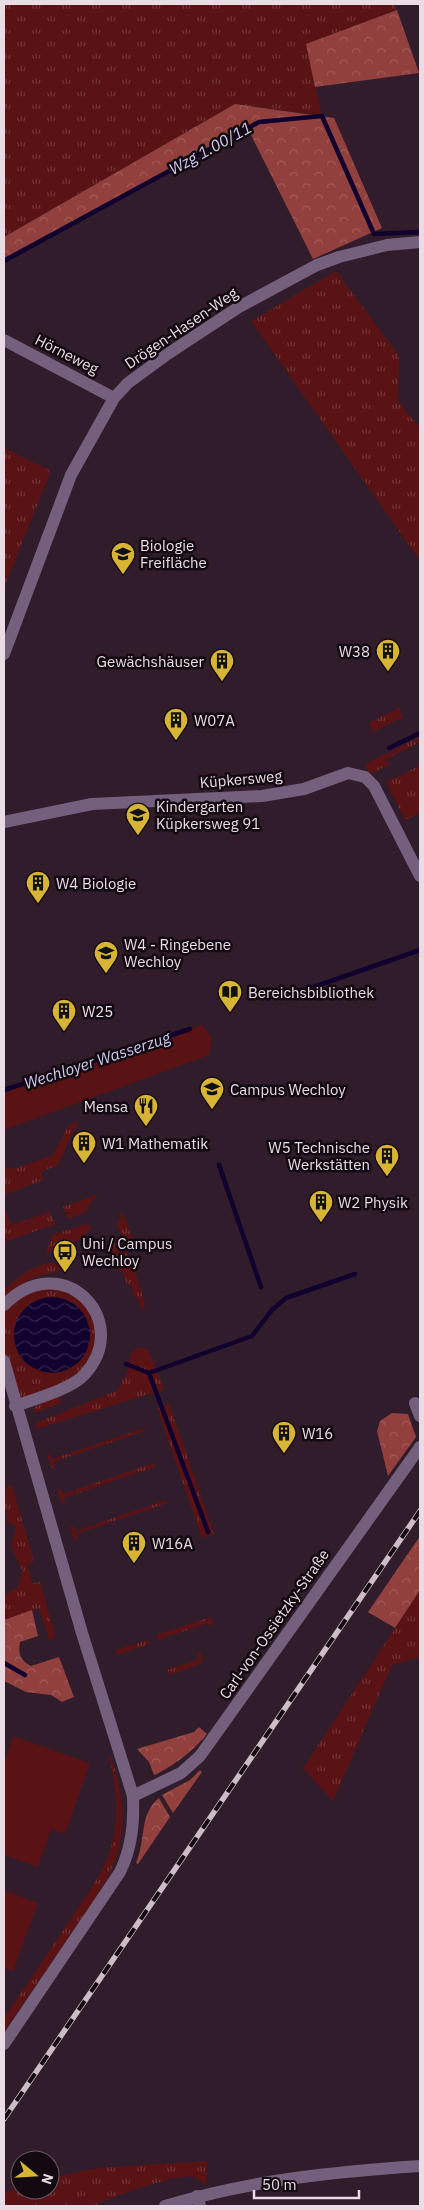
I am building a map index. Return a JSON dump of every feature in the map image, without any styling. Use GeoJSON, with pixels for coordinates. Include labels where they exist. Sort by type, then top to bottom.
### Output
{"type":"FeatureCollection","features":[{"type":"Feature","properties":{"kind":"street","name":"Drögen-Hasen-Weg"},"geometry":{"type":"LineString","coordinates":[[4,654],[71,475],[114,398],[128,383],[168,353],[239,307],[317,265],[339,257],[387,245],[420,242]]}},
{"type":"Feature","properties":{"kind":"street","name":"Hörneweg"},"geometry":{"type":"LineString","coordinates":[[4,340],[114,398]]}},
{"type":"Feature","properties":{"kind":"street","name":"Küpkersweg"},"geometry":{"type":"LineString","coordinates":[[4,822],[92,804],[262,796],[304,789],[348,773],[357,774],[368,779],[374,786],[420,876]]}},
{"type":"Feature","properties":{"kind":"street"},"geometry":{"type":"LineString","coordinates":[[4,1305],[14,1294],[29,1286],[47,1282],[65,1286],[88,1300],[98,1316],[101,1337],[97,1356],[85,1375],[68,1386],[16,1406]]}},
{"type":"Feature","properties":{"kind":"street"},"geometry":{"type":"LineString","coordinates":[[4,1361],[82,1633],[133,1796],[133,1833],[129,1851],[120,1872],[4,2044]]}},
{"type":"Feature","properties":{"kind":"street"},"geometry":{"type":"LineString","coordinates":[[415,1403],[420,1416]]}},
{"type":"Feature","properties":{"kind":"street","name":"Carl-von-Ossietzky-Straße"},"geometry":{"type":"LineString","coordinates":[[133,1796],[181,1773],[200,1756],[420,1446]]}},
{"type":"Feature","properties":{"kind":"street"},"geometry":{"type":"LineString","coordinates":[[166,2206],[199,2201],[309,2174],[420,2166]]}},
{"type":"Feature","properties":{"kind":"green space"},"geometry":{"type":"Polygon","coordinates":[[[4,4],[394,4],[397,10],[306,44],[322,116],[235,104],[4,237],[4,4]]]}},
{"type":"Feature","properties":{"kind":"green space"},"geometry":{"type":"Polygon","coordinates":[[[397,10],[419,73],[315,87],[306,44],[397,10]]]}},
{"type":"Feature","properties":{"kind":"green space"},"geometry":{"type":"Polygon","coordinates":[[[235,104],[334,118],[382,228],[313,259],[247,127],[4,258],[4,237],[235,104]]]}},
{"type":"Feature","properties":{"kind":"green space"},"geometry":{"type":"Polygon","coordinates":[[[336,271],[399,356],[398,401],[420,428],[420,557],[418,558],[251,321],[336,271]]]}},
{"type":"Feature","properties":{"kind":"green space"},"geometry":{"type":"Polygon","coordinates":[[[4,448],[51,471],[4,588],[4,448]]]}},
{"type":"Feature","properties":{"kind":"green space"},"geometry":{"type":"Polygon","coordinates":[[[399,708],[403,717],[373,732],[369,723],[399,708]]]}},
{"type":"Feature","properties":{"kind":"green space"},"geometry":{"type":"Polygon","coordinates":[[[420,737],[420,742],[386,759],[389,765],[370,774],[365,764],[420,737]]]}},
{"type":"Feature","properties":{"kind":"green space"},"geometry":{"type":"Polygon","coordinates":[[[419,766],[420,813],[405,820],[386,782],[419,766]]]}},
{"type":"Feature","properties":{"kind":"green space"},"geometry":{"type":"Polygon","coordinates":[[[202,1025],[212,1038],[209,1055],[4,1130],[4,1088],[202,1025]]]}},
{"type":"Feature","properties":{"kind":"green space"},"geometry":{"type":"Polygon","coordinates":[[[76,1121],[78,1122],[58,1165],[41,1172],[43,1180],[4,1195],[4,1167],[14,1169],[53,1155],[67,1128],[76,1121]]]}},
{"type":"Feature","properties":{"kind":"green space"},"geometry":{"type":"Polygon","coordinates":[[[96,1195],[86,1212],[68,1219],[63,1207],[96,1195]]]}},
{"type":"Feature","properties":{"kind":"green space"},"geometry":{"type":"Polygon","coordinates":[[[4,1206],[11,1225],[49,1212],[56,1224],[4,1242],[4,1206]]]}},
{"type":"Feature","properties":{"kind":"green space"},"geometry":{"type":"Polygon","coordinates":[[[123,1213],[133,1240],[127,1242],[116,1225],[120,1219],[119,1215],[123,1213]]]}},
{"type":"Feature","properties":{"kind":"green space"},"geometry":{"type":"Polygon","coordinates":[[[86,1224],[91,1226],[84,1236],[72,1244],[46,1253],[52,1235],[86,1224]]]}},
{"type":"Feature","properties":{"kind":"green space"},"geometry":{"type":"Polygon","coordinates":[[[111,1234],[123,1245],[128,1254],[145,1304],[144,1309],[140,1308],[139,1300],[133,1295],[132,1287],[126,1282],[122,1271],[117,1270],[107,1249],[111,1234]]]}},
{"type":"Feature","properties":{"kind":"green space"},"geometry":{"type":"Polygon","coordinates":[[[48,1263],[62,1264],[57,1272],[42,1275],[28,1281],[4,1298],[4,1290],[19,1277],[36,1267],[48,1263]]]}},
{"type":"Feature","properties":{"kind":"green space"},"geometry":{"type":"Polygon","coordinates":[[[47,1282],[89,1300],[101,1337],[85,1375],[15,1406],[4,1361],[4,1305],[47,1282]],[[55,1297],[31,1305],[17,1320],[14,1330],[15,1341],[26,1364],[91,1337],[84,1316],[75,1306],[55,1297]]]}},
{"type":"Feature","properties":{"kind":"green space"},"geometry":{"type":"Polygon","coordinates":[[[138,1347],[149,1350],[164,1389],[155,1394],[149,1394],[37,1429],[35,1425],[38,1422],[116,1391],[128,1372],[131,1354],[138,1347]]]}},
{"type":"Feature","properties":{"kind":"green space"},"geometry":{"type":"Polygon","coordinates":[[[56,1397],[60,1398],[61,1403],[35,1413],[33,1409],[37,1405],[56,1397]]]}},
{"type":"Feature","properties":{"kind":"green space"},"geometry":{"type":"Polygon","coordinates":[[[169,1404],[214,1534],[202,1538],[157,1408],[169,1404]]]}},
{"type":"Feature","properties":{"kind":"green space"},"geometry":{"type":"Polygon","coordinates":[[[392,1413],[408,1414],[416,1437],[388,1476],[377,1431],[380,1421],[392,1413]]]}},
{"type":"Feature","properties":{"kind":"green space"},"geometry":{"type":"Polygon","coordinates":[[[144,1428],[145,1431],[53,1462],[55,1468],[52,1469],[47,1455],[50,1454],[52,1459],[144,1428]]]}},
{"type":"Feature","properties":{"kind":"green space"},"geometry":{"type":"Polygon","coordinates":[[[154,1463],[155,1467],[64,1498],[65,1503],[62,1504],[57,1490],[61,1489],[63,1494],[154,1463]]]}},
{"type":"Feature","properties":{"kind":"green space"},"geometry":{"type":"Polygon","coordinates":[[[12,1485],[34,1562],[27,1565],[32,1583],[40,1582],[56,1638],[49,1640],[39,1608],[4,1620],[4,1595],[18,1587],[22,1570],[11,1547],[16,1526],[8,1523],[5,1506],[6,1487],[12,1485]]]}},
{"type":"Feature","properties":{"kind":"green space"},"geometry":{"type":"Polygon","coordinates":[[[166,1500],[168,1503],[76,1534],[78,1539],[74,1540],[70,1526],[73,1525],[75,1531],[166,1500]]]}},
{"type":"Feature","properties":{"kind":"green space"},"geometry":{"type":"Polygon","coordinates":[[[420,1536],[420,1590],[395,1628],[368,1612],[420,1536]]]}},
{"type":"Feature","properties":{"kind":"green space"},"geometry":{"type":"Polygon","coordinates":[[[420,1590],[420,1657],[392,1665],[333,1801],[303,1768],[420,1590]]]}},
{"type":"Feature","properties":{"kind":"green space"},"geometry":{"type":"Polygon","coordinates":[[[32,1610],[38,1636],[20,1642],[19,1650],[24,1661],[31,1666],[59,1657],[74,1697],[62,1702],[51,1695],[26,1692],[4,1681],[4,1620],[32,1610]]]}},
{"type":"Feature","properties":{"kind":"green space"},"geometry":{"type":"Polygon","coordinates":[[[211,1617],[213,1625],[210,1626],[208,1623],[158,1640],[156,1635],[211,1617]]]}},
{"type":"Feature","properties":{"kind":"green space"},"geometry":{"type":"Polygon","coordinates":[[[149,1640],[150,1644],[117,1655],[115,1650],[149,1640]]]}},
{"type":"Feature","properties":{"kind":"green space"},"geometry":{"type":"Polygon","coordinates":[[[200,1651],[203,1658],[201,1664],[169,1675],[167,1670],[199,1659],[197,1653],[200,1651]]]}},
{"type":"Feature","properties":{"kind":"green space"},"geometry":{"type":"Polygon","coordinates":[[[199,1727],[207,1734],[190,1752],[154,1775],[149,1762],[137,1749],[194,1732],[199,1727]]]}},
{"type":"Feature","properties":{"kind":"green space"},"geometry":{"type":"Polygon","coordinates":[[[13,1736],[90,1763],[65,1834],[51,1829],[38,1867],[4,1855],[4,1763],[13,1736]]]}},
{"type":"Feature","properties":{"kind":"green space"},"geometry":{"type":"Polygon","coordinates":[[[109,1756],[111,1756],[119,1786],[123,1817],[118,1852],[100,1891],[4,2032],[4,2018],[94,1883],[109,1853],[116,1821],[116,1811],[114,1778],[109,1756]]]}},
{"type":"Feature","properties":{"kind":"green space"},"geometry":{"type":"Polygon","coordinates":[[[200,1770],[202,1772],[173,1813],[162,1795],[190,1780],[200,1770]]]}},
{"type":"Feature","properties":{"kind":"green space"},"geometry":{"type":"Polygon","coordinates":[[[159,1798],[170,1817],[138,1864],[136,1863],[148,1811],[159,1798]]]}},
{"type":"Feature","properties":{"kind":"green space"},"geometry":{"type":"Polygon","coordinates":[[[4,1890],[38,1903],[13,1971],[4,1968],[4,1890]]]}},
{"type":"Feature","properties":{"kind":"green space"},"geometry":{"type":"Polygon","coordinates":[[[207,2161],[206,2185],[193,2177],[185,2177],[144,2187],[95,2206],[4,2206],[4,2193],[10,2190],[10,2200],[60,2200],[60,2176],[98,2168],[207,2161]]]}},
{"type":"Feature","properties":{"kind":"water"},"geometry":{"type":"Polygon","coordinates":[[[52,1297],[67,1300],[79,1308],[87,1320],[90,1335],[87,1350],[79,1362],[67,1370],[52,1373],[37,1370],[25,1362],[17,1350],[14,1335],[17,1320],[25,1308],[37,1300],[52,1297]]]}},
{"type":"Feature","properties":{"kind":"waterway","name":"Wzg 1.00/11"},"geometry":{"type":"LineString","coordinates":[[4,261],[259,122],[322,116],[374,234],[420,232]]}},
{"type":"Feature","properties":{"kind":"waterway"},"geometry":{"type":"LineString","coordinates":[[389,748],[420,733]]}},
{"type":"Feature","properties":{"kind":"waterway","name":"Wechloyer Wasserzug"},"geometry":{"type":"LineString","coordinates":[[302,991],[420,950]]}},
{"type":"Feature","properties":{"kind":"waterway","name":"Wechloyer Wasserzug"},"geometry":{"type":"LineString","coordinates":[[4,1090],[190,1029]]}},
{"type":"Feature","properties":{"kind":"waterway"},"geometry":{"type":"LineString","coordinates":[[219,1165],[261,1287]]}},
{"type":"Feature","properties":{"kind":"waterway"},"geometry":{"type":"LineString","coordinates":[[149,1373],[252,1336],[272,1310],[286,1298],[355,1274]]}},
{"type":"Feature","properties":{"kind":"waterway"},"geometry":{"type":"LineString","coordinates":[[126,1364],[149,1373],[208,1532]]}},
{"type":"Feature","properties":{"kind":"waterway"},"geometry":{"type":"LineString","coordinates":[[4,1663],[25,1675]]}},
{"type":"Feature","properties":{"kind":"railway"},"geometry":{"type":"LineString","coordinates":[[4,2119],[420,1511]]}},
{"type":"Feature","properties":{"kind":"place","name":"Biologie Freifläche"},"geometry":{"type":"Point","coordinates":[123,575]}},
{"type":"Feature","properties":{"kind":"place","name":"W38"},"geometry":{"type":"Point","coordinates":[388,672]}},
{"type":"Feature","properties":{"kind":"place","name":"Gewächshäuser"},"geometry":{"type":"Point","coordinates":[222,682]}},
{"type":"Feature","properties":{"kind":"place","name":"W07A"},"geometry":{"type":"Point","coordinates":[176,741]}},
{"type":"Feature","properties":{"kind":"place","name":"Kindergarten Küpkersweg 91"},"geometry":{"type":"Point","coordinates":[138,836]}},
{"type":"Feature","properties":{"kind":"place","name":"W4 Biologie"},"geometry":{"type":"Point","coordinates":[38,904]}},
{"type":"Feature","properties":{"kind":"place","name":"W4 - Ringebene Wechloy"},"geometry":{"type":"Point","coordinates":[106,974]}},
{"type":"Feature","properties":{"kind":"place","name":"Bereichsbibliothek"},"geometry":{"type":"Point","coordinates":[230,1013]}},
{"type":"Feature","properties":{"kind":"place","name":"W25"},"geometry":{"type":"Point","coordinates":[64,1032]}},
{"type":"Feature","properties":{"kind":"place","name":"Campus Wechloy"},"geometry":{"type":"Point","coordinates":[212,1110]}},
{"type":"Feature","properties":{"kind":"place","name":"Mensa"},"geometry":{"type":"Point","coordinates":[146,1127]}},
{"type":"Feature","properties":{"kind":"place","name":"W1 Mathematik"},"geometry":{"type":"Point","coordinates":[84,1164]}},
{"type":"Feature","properties":{"kind":"place","name":"W5 Technische Werkstätten"},"geometry":{"type":"Point","coordinates":[387,1177]}},
{"type":"Feature","properties":{"kind":"place","name":"W2 Physik"},"geometry":{"type":"Point","coordinates":[321,1223]}},
{"type":"Feature","properties":{"kind":"place","name":"Uni / Campus Wechloy"},"geometry":{"type":"Point","coordinates":[65,1273]}},
{"type":"Feature","properties":{"kind":"place","name":"W16"},"geometry":{"type":"Point","coordinates":[284,1454]}},
{"type":"Feature","properties":{"kind":"place","name":"W16A"},"geometry":{"type":"Point","coordinates":[134,1564]}}]}
